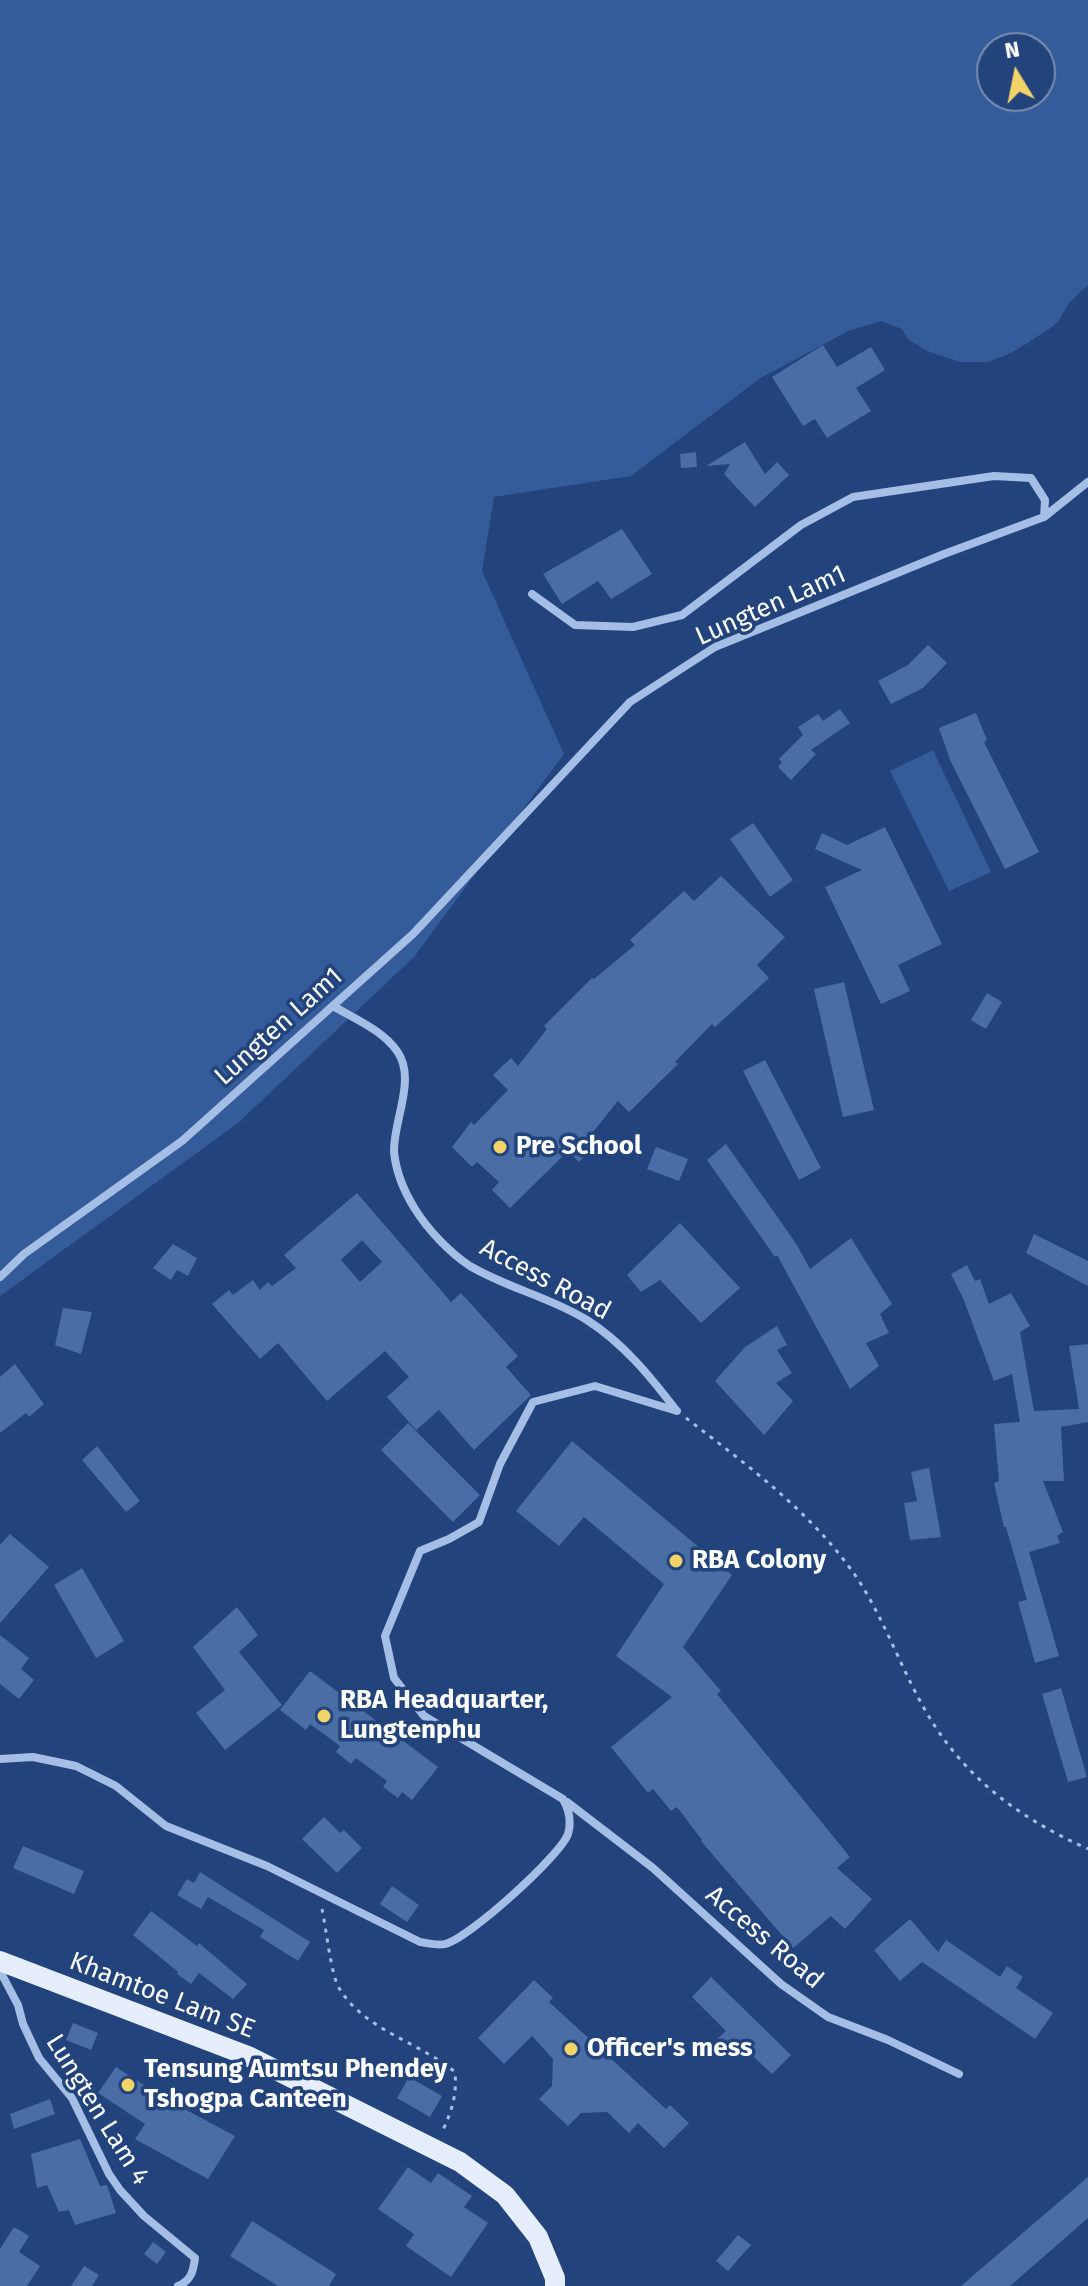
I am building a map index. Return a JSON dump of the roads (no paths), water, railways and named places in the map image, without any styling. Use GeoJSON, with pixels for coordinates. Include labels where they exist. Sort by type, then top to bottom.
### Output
{"type":"FeatureCollection","features":[{"type":"Feature","properties":{"kind":"main road","name":"Khamtoe Lam SE"},"geometry":{"type":"LineString","coordinates":[[0,1961],[248,2056],[460,2162],[505,2195],[538,2237],[555,2278],[555,2286]]}},
{"type":"Feature","properties":{"kind":"street","name":"Lungten Lam1"},"geometry":{"type":"LineString","coordinates":[[0,1277],[24,1254],[182,1141],[413,934],[630,702],[715,647],[1044,517],[1045,500],[1031,478],[994,476],[853,497],[801,525],[682,615],[633,627],[575,625],[532,594]]}},
{"type":"Feature","properties":{"kind":"street"},"geometry":{"type":"LineString","coordinates":[[1044,517],[1088,482]]}},
{"type":"Feature","properties":{"kind":"street","name":"Access Road"},"geometry":{"type":"LineString","coordinates":[[333,1006],[379,1033],[397,1050],[402,1060],[405,1074],[394,1152],[408,1197],[431,1230],[469,1265],[587,1320],[622,1347],[677,1411],[595,1386],[533,1402],[500,1464],[479,1522],[420,1551],[385,1636],[394,1678],[424,1716],[563,1799],[653,1868],[792,1992],[828,2017],[888,2040],[959,2074]]}},
{"type":"Feature","properties":{"kind":"street"},"geometry":{"type":"LineString","coordinates":[[0,1759],[33,1757],[76,1766],[116,1786],[166,1826],[267,1866],[420,1942],[445,1944],[478,1925],[554,1855],[568,1834],[570,1811],[563,1799]]}},
{"type":"Feature","properties":{"kind":"street","name":"Lungten Lam 4"},"geometry":{"type":"LineString","coordinates":[[0,1971],[18,2005],[39,2058],[72,2098],[114,2182],[144,2216],[195,2258],[187,2282],[178,2286]]}},
{"type":"Feature","properties":{"kind":"place","name":"Pre School"},"geometry":{"type":"Point","coordinates":[500,1147]}},
{"type":"Feature","properties":{"kind":"place","name":"RBA Colony"},"geometry":{"type":"Point","coordinates":[676,1561]}},
{"type":"Feature","properties":{"kind":"place","name":"RBA Headquarter, Lungtenphu"},"geometry":{"type":"Point","coordinates":[324,1716]}},
{"type":"Feature","properties":{"kind":"place","name":"Officer's mess"},"geometry":{"type":"Point","coordinates":[571,2049]}},
{"type":"Feature","properties":{"kind":"place","name":"Tensung Aumtsu Phendey Tshogpa Canteen"},"geometry":{"type":"Point","coordinates":[128,2085]}}]}
